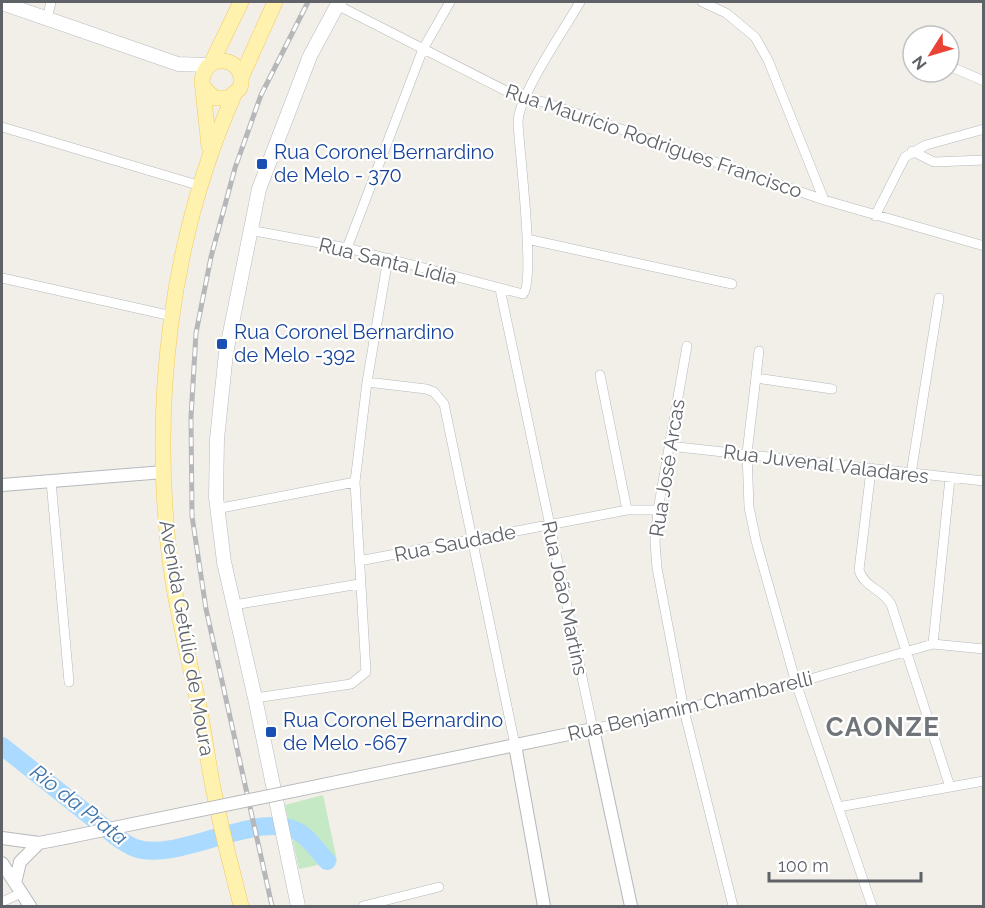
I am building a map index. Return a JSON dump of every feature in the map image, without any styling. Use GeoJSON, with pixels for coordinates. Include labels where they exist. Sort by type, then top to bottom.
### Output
{"type":"FeatureCollection","features":[{"type":"Feature","properties":{"kind":"main road"},"geometry":{"type":"LineString","coordinates":[[203,86],[203,74],[241,2]]}},
{"type":"Feature","properties":{"kind":"main road"},"geometry":{"type":"LineString","coordinates":[[177,64],[217,99],[234,95],[240,88],[241,78],[275,2]]}},
{"type":"Feature","properties":{"kind":"main road"},"geometry":{"type":"LineString","coordinates":[[2,3],[177,64],[210,64],[222,60],[231,62],[238,69],[241,78]]}},
{"type":"Feature","properties":{"kind":"main road"},"geometry":{"type":"LineString","coordinates":[[298,906],[224,562],[216,509],[218,412],[226,353],[259,189],[310,56],[338,3]]}},
{"type":"Feature","properties":{"kind":"main road","name":"Avenida Getúlio de Moura"},"geometry":{"type":"LineString","coordinates":[[203,86],[210,155]]}},
{"type":"Feature","properties":{"kind":"main road","name":"Avenida Getúlio de Moura"},"geometry":{"type":"LineString","coordinates":[[234,95],[210,155],[201,186],[172,316],[166,358],[164,472],[170,562],[221,822],[241,906]]}},
{"type":"Feature","properties":{"kind":"street"},"geometry":{"type":"LineString","coordinates":[[47,19],[51,2]]}},
{"type":"Feature","properties":{"kind":"street"},"geometry":{"type":"LineString","coordinates":[[347,248],[423,49],[450,2]]}},
{"type":"Feature","properties":{"kind":"street"},"geometry":{"type":"LineString","coordinates":[[580,2],[525,98],[518,121],[527,239],[732,284]]}},
{"type":"Feature","properties":{"kind":"street"},"geometry":{"type":"LineString","coordinates":[[702,2],[726,13],[755,38],[768,60],[824,200]]}},
{"type":"Feature","properties":{"kind":"street","name":"Rua Maurício Rodrigues Francisco"},"geometry":{"type":"LineString","coordinates":[[338,3],[508,93],[824,200],[984,246]]}},
{"type":"Feature","properties":{"kind":"street"},"geometry":{"type":"LineString","coordinates":[[961,71],[984,81]]}},
{"type":"Feature","properties":{"kind":"street"},"geometry":{"type":"LineString","coordinates":[[2,127],[201,186]]}},
{"type":"Feature","properties":{"kind":"street"},"geometry":{"type":"LineString","coordinates":[[875,216],[898,168],[912,151],[984,129]]}},
{"type":"Feature","properties":{"kind":"street"},"geometry":{"type":"LineString","coordinates":[[912,151],[934,162],[984,159]]}},
{"type":"Feature","properties":{"kind":"street","name":"Rua Santa Lídia"},"geometry":{"type":"LineString","coordinates":[[249,230],[347,248],[520,295],[526,292],[528,286],[527,239]]}},
{"type":"Feature","properties":{"kind":"street"},"geometry":{"type":"LineString","coordinates":[[255,698],[351,684],[366,672],[367,656],[359,584],[355,482],[367,382],[388,258]]}},
{"type":"Feature","properties":{"kind":"street"},"geometry":{"type":"LineString","coordinates":[[2,278],[172,316]]}},
{"type":"Feature","properties":{"kind":"street","name":"Rua João Martins"},"geometry":{"type":"LineString","coordinates":[[500,289],[630,906]]}},
{"type":"Feature","properties":{"kind":"street"},"geometry":{"type":"LineString","coordinates":[[911,474],[939,298]]}},
{"type":"Feature","properties":{"kind":"street","name":"Rua José Arcas"},"geometry":{"type":"LineString","coordinates":[[687,346],[658,510],[655,542],[657,568],[684,710],[733,906]]}},
{"type":"Feature","properties":{"kind":"street"},"geometry":{"type":"LineString","coordinates":[[759,351],[747,453],[749,507],[756,541],[796,683],[872,906]]}},
{"type":"Feature","properties":{"kind":"street"},"geometry":{"type":"LineString","coordinates":[[600,375],[627,510]]}},
{"type":"Feature","properties":{"kind":"street"},"geometry":{"type":"LineString","coordinates":[[756,378],[832,389]]}},
{"type":"Feature","properties":{"kind":"street"},"geometry":{"type":"LineString","coordinates":[[367,382],[426,389],[441,398],[447,412],[515,745],[544,906]]}},
{"type":"Feature","properties":{"kind":"street","name":"Rua Juvenal Valadares"},"geometry":{"type":"LineString","coordinates":[[669,446],[984,481]]}},
{"type":"Feature","properties":{"kind":"street"},"geometry":{"type":"LineString","coordinates":[[871,470],[859,570],[867,583],[886,595],[950,787]]}},
{"type":"Feature","properties":{"kind":"street"},"geometry":{"type":"LineString","coordinates":[[2,485],[164,472]]}},
{"type":"Feature","properties":{"kind":"street"},"geometry":{"type":"LineString","coordinates":[[933,644],[950,478]]}},
{"type":"Feature","properties":{"kind":"street"},"geometry":{"type":"LineString","coordinates":[[51,482],[69,682]]}},
{"type":"Feature","properties":{"kind":"street"},"geometry":{"type":"LineString","coordinates":[[216,509],[355,482]]}},
{"type":"Feature","properties":{"kind":"street","name":"Rua Saudade"},"geometry":{"type":"LineString","coordinates":[[359,561],[627,510],[658,510]]}},
{"type":"Feature","properties":{"kind":"street"},"geometry":{"type":"LineString","coordinates":[[234,605],[359,584]]}},
{"type":"Feature","properties":{"kind":"street","name":"Rua Benjamim Chambarelli"},"geometry":{"type":"LineString","coordinates":[[2,838],[39,843],[593,729],[796,683],[933,644],[984,649]]}},
{"type":"Feature","properties":{"kind":"street"},"geometry":{"type":"LineString","coordinates":[[838,807],[984,781]]}},
{"type":"Feature","properties":{"kind":"street"},"geometry":{"type":"LineString","coordinates":[[2,902],[18,888],[20,862],[39,843]]}},
{"type":"Feature","properties":{"kind":"street"},"geometry":{"type":"LineString","coordinates":[[2,863],[30,906]]}},
{"type":"Feature","properties":{"kind":"street"},"geometry":{"type":"LineString","coordinates":[[363,906],[439,888]]}},
{"type":"Feature","properties":{"kind":"street"},"geometry":{"type":"LineString","coordinates":[[405,896],[409,906]]}},
{"type":"Feature","properties":{"kind":"green space"},"geometry":{"type":"Polygon","coordinates":[[[323,795],[337,861],[299,869],[285,805],[323,795]]]}},
{"type":"Feature","properties":{"kind":"waterway","name":"Rio da Prata"},"geometry":{"type":"LineString","coordinates":[[2,746],[119,839],[135,848],[153,851],[175,848],[244,830],[266,826],[285,827],[302,834],[327,861]]}},
{"type":"Feature","properties":{"kind":"railway"},"geometry":{"type":"LineString","coordinates":[[272,906],[206,609],[192,516],[191,417],[196,333],[211,257],[235,168],[261,95],[308,2]]}},
{"type":"Feature","properties":{"kind":"place","name":"Rua Coronel Bernardino de Melo - 370"},"geometry":{"type":"Point","coordinates":[262,164]}},
{"type":"Feature","properties":{"kind":"place","name":"Rua Coronel Bernardino de Melo -392"},"geometry":{"type":"Point","coordinates":[222,344]}},
{"type":"Feature","properties":{"kind":"place","name":"Rua Coronel Bernardino de Melo -667"},"geometry":{"type":"Point","coordinates":[271,732]}},
{"type":"Feature","properties":{"kind":"district","name":"CAONZE"},"geometry":{"type":"Point","coordinates":[883,727]}}]}
